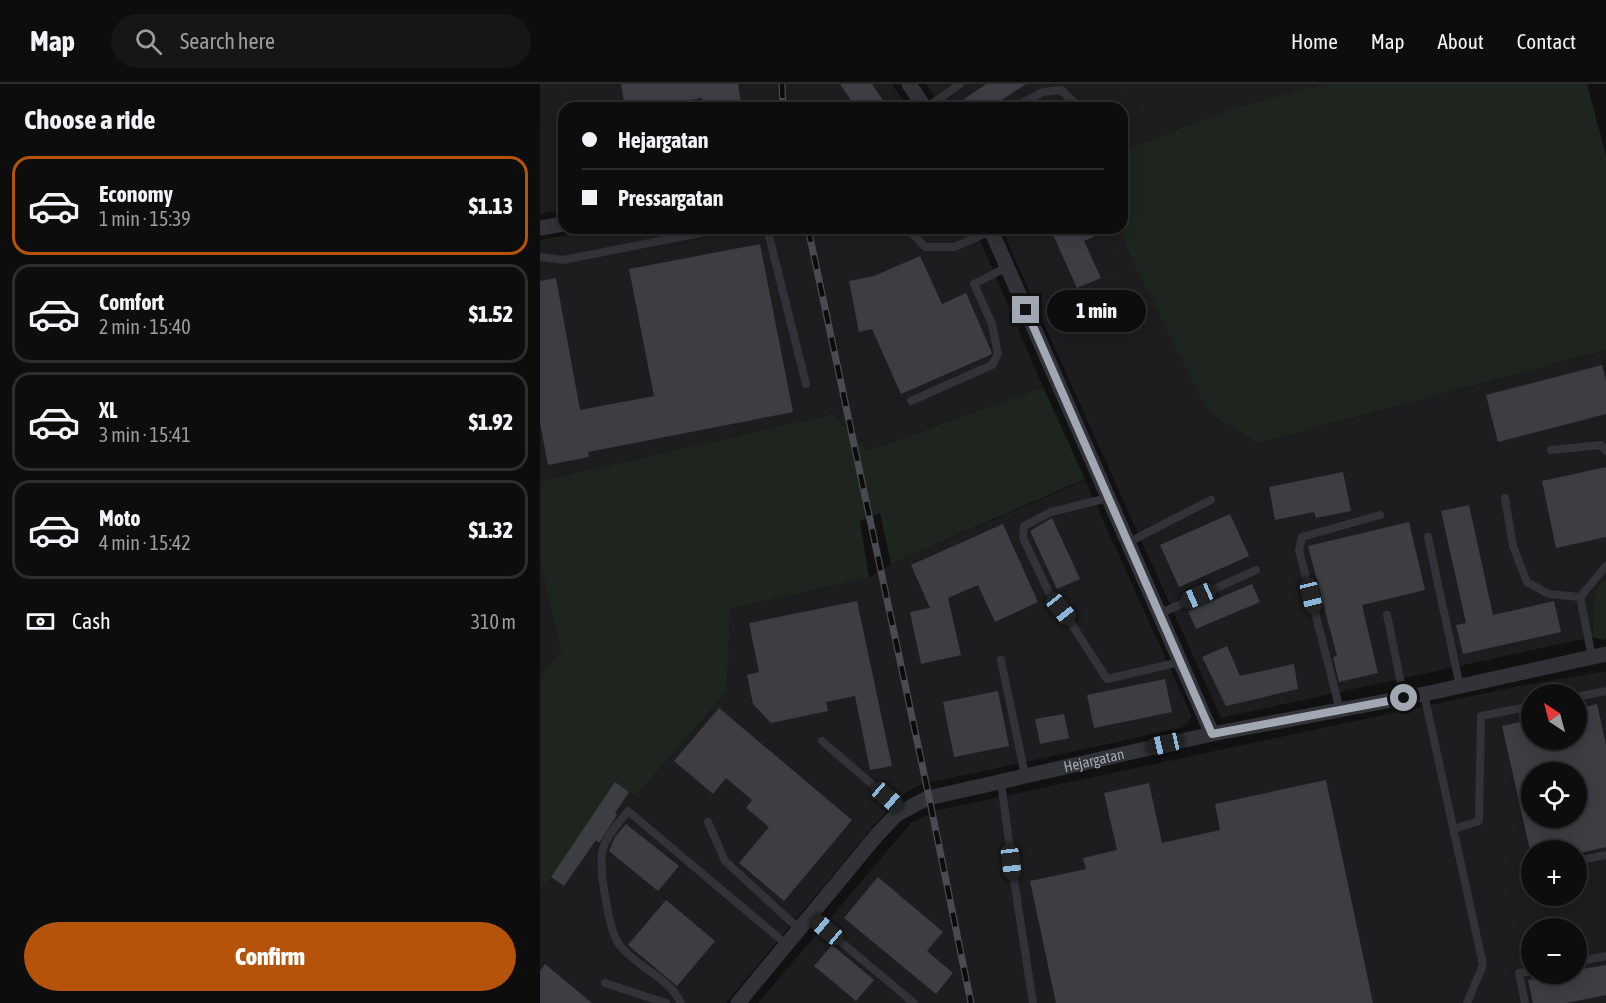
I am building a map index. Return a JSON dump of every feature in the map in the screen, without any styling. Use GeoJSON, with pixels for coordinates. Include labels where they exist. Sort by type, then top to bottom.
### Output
{"type":"FeatureCollection","features":[{"type":"Feature","properties":{"kind":"street"},"geometry":{"type":"LineString","coordinates":[[909,84],[922,102]]}},
{"type":"Feature","properties":{"kind":"street"},"geometry":{"type":"LineString","coordinates":[[540,228],[558,225]]}},
{"type":"Feature","properties":{"kind":"street"},"geometry":{"type":"LineString","coordinates":[[992,234],[1212,734]]}},
{"type":"Feature","properties":{"kind":"street","name":"Hejargatan"},"geometry":{"type":"LineString","coordinates":[[738,1003],[877,835],[903,811],[928,798],[1212,734],[1460,687],[1599,655]]}},
{"type":"Feature","properties":{"kind":"lane"},"geometry":{"type":"LineString","coordinates":[[934,102],[960,84]]}},
{"type":"Feature","properties":{"kind":"lane"},"geometry":{"type":"LineString","coordinates":[[1024,102],[1043,92],[1061,90],[1073,102]]}},
{"type":"Feature","properties":{"kind":"lane"},"geometry":{"type":"LineString","coordinates":[[540,257],[563,260],[695,234]]}},
{"type":"Feature","properties":{"kind":"lane"},"geometry":{"type":"LineString","coordinates":[[768,234],[806,384]]}},
{"type":"Feature","properties":{"kind":"lane"},"geometry":{"type":"LineString","coordinates":[[913,234],[925,247],[954,247],[980,234]]}},
{"type":"Feature","properties":{"kind":"lane"},"geometry":{"type":"LineString","coordinates":[[911,401],[992,365],[998,354],[992,324],[974,284],[1007,267]]}},
{"type":"Feature","properties":{"kind":"lane"},"geometry":{"type":"LineString","coordinates":[[1551,450],[1601,445],[1606,451]]}},
{"type":"Feature","properties":{"kind":"lane"},"geometry":{"type":"LineString","coordinates":[[1108,498],[1051,512],[1024,526],[1023,538],[1052,599],[1070,620],[1107,679],[1180,662]]}},
{"type":"Feature","properties":{"kind":"lane"},"geometry":{"type":"LineString","coordinates":[[1504,498],[1514,546],[1527,582],[1549,594],[1580,597]]}},
{"type":"Feature","properties":{"kind":"lane"},"geometry":{"type":"LineString","coordinates":[[1127,543],[1211,500]]}},
{"type":"Feature","properties":{"kind":"lane"},"geometry":{"type":"LineString","coordinates":[[1340,710],[1299,550],[1302,537],[1380,515]]}},
{"type":"Feature","properties":{"kind":"lane"},"geometry":{"type":"LineString","coordinates":[[1428,537],[1460,687]]}},
{"type":"Feature","properties":{"kind":"lane"},"geometry":{"type":"LineString","coordinates":[[1580,597],[1606,566]]}},
{"type":"Feature","properties":{"kind":"lane"},"geometry":{"type":"LineString","coordinates":[[1159,614],[1256,570]]}},
{"type":"Feature","properties":{"kind":"lane"},"geometry":{"type":"LineString","coordinates":[[1580,597],[1599,655]]}},
{"type":"Feature","properties":{"kind":"lane"},"geometry":{"type":"LineString","coordinates":[[1388,615],[1404,698]]}},
{"type":"Feature","properties":{"kind":"lane"},"geometry":{"type":"LineString","coordinates":[[1001,660],[1025,776]]}},
{"type":"Feature","properties":{"kind":"lane"},"geometry":{"type":"LineString","coordinates":[[1587,695],[1606,691]]}},
{"type":"Feature","properties":{"kind":"lane"},"geometry":{"type":"LineString","coordinates":[[1424,694],[1483,965],[1467,1003]]}},
{"type":"Feature","properties":{"kind":"lane"},"geometry":{"type":"LineString","coordinates":[[1454,829],[1479,821],[1481,716],[1521,708]]}},
{"type":"Feature","properties":{"kind":"lane"},"geometry":{"type":"LineString","coordinates":[[822,741],[903,811]]}},
{"type":"Feature","properties":{"kind":"lane"},"geometry":{"type":"LineString","coordinates":[[1001,781],[1033,1003]]}},
{"type":"Feature","properties":{"kind":"lane"},"geometry":{"type":"LineString","coordinates":[[681,1003],[676,992],[620,946],[608,911],[600,863],[603,847],[628,811],[786,944]]}},
{"type":"Feature","properties":{"kind":"lane"},"geometry":{"type":"LineString","coordinates":[[708,822],[725,861],[799,929]]}},
{"type":"Feature","properties":{"kind":"lane"},"geometry":{"type":"LineString","coordinates":[[1587,859],[1606,855]]}},
{"type":"Feature","properties":{"kind":"lane"},"geometry":{"type":"LineString","coordinates":[[810,916],[914,1003]]}},
{"type":"Feature","properties":{"kind":"lane"},"geometry":{"type":"LineString","coordinates":[[1587,960],[1606,956]]}},
{"type":"Feature","properties":{"kind":"lane"},"geometry":{"type":"LineString","coordinates":[[605,983],[666,1003]]}},
{"type":"Feature","properties":{"kind":"lane"},"geometry":{"type":"LineString","coordinates":[[1521,984],[1525,1003]]}},
{"type":"Feature","properties":{"kind":"shaded area"},"geometry":{"type":"Polygon","coordinates":[[[540,84],[892,84],[904,102],[558,102],[558,210],[540,214],[540,84]]]}},
{"type":"Feature","properties":{"kind":"shaded area"},"geometry":{"type":"Polygon","coordinates":[[[926,84],[1331,84],[1233,108],[1128,149],[1128,102],[938,102],[926,84]]]}},
{"type":"Feature","properties":{"kind":"shaded area"},"geometry":{"type":"Polygon","coordinates":[[[1326,84],[1587,84],[1606,156],[1606,350],[1258,443],[1208,411],[1131,258],[1121,234],[1128,234],[1128,149],[1233,108],[1326,84]]]}},
{"type":"Feature","properties":{"kind":"shaded area"},"geometry":{"type":"Polygon","coordinates":[[[572,234],[978,234],[1043,387],[866,451],[833,414],[540,481],[540,240],[572,234]]]}},
{"type":"Feature","properties":{"kind":"shaded area"},"geometry":{"type":"Polygon","coordinates":[[[1004,234],[1121,234],[1131,258],[1258,443],[1606,350],[1606,579],[1595,592],[1592,637],[1221,718],[1004,234]]]}},
{"type":"Feature","properties":{"kind":"shaded area"},"geometry":{"type":"Polygon","coordinates":[[[1043,387],[1085,479],[891,564],[880,513],[860,521],[869,578],[730,609],[727,692],[636,796],[615,783],[540,890],[540,675],[561,652],[540,561],[540,481],[833,414],[867,451],[1043,387]]]}},
{"type":"Feature","properties":{"kind":"shaded area"},"geometry":{"type":"Polygon","coordinates":[[[1085,480],[1192,717],[1181,728],[919,785],[904,794],[877,822],[726,1003],[540,1003],[540,890],[615,782],[636,796],[727,692],[730,609],[869,578],[891,564],[1085,480]]]}},
{"type":"Feature","properties":{"kind":"shaded area"},"geometry":{"type":"Polygon","coordinates":[[[540,561],[561,653],[540,675],[540,561]]]}},
{"type":"Feature","properties":{"kind":"shaded area"},"geometry":{"type":"Polygon","coordinates":[[[1606,579],[1606,638],[1604,640],[1592,637],[1595,591],[1606,579]]]}},
{"type":"Feature","properties":{"kind":"shaded area"},"geometry":{"type":"Polygon","coordinates":[[[1606,671],[1606,1003],[758,1003],[911,823],[939,810],[1521,686],[1521,750],[1587,750],[1587,684],[1531,684],[1606,671]]]}},
{"type":"Feature","properties":{"kind":"building"},"geometry":{"type":"Polygon","coordinates":[[[621,84],[738,84],[741,102],[702,102],[702,98],[678,102],[624,102],[621,84]]]}},
{"type":"Feature","properties":{"kind":"building"},"geometry":{"type":"Polygon","coordinates":[[[840,84],[872,84],[884,102],[852,102],[840,84]]]}},
{"type":"Feature","properties":{"kind":"building"},"geometry":{"type":"Polygon","coordinates":[[[986,84],[1026,84],[999,102],[960,102],[986,84]]]}},
{"type":"Feature","properties":{"kind":"building"},"geometry":{"type":"Polygon","coordinates":[[[1053,234],[1100,234],[1084,241],[1101,278],[1077,288],[1053,234]]]}},
{"type":"Feature","properties":{"kind":"building"},"geometry":{"type":"Polygon","coordinates":[[[760,244],[793,412],[588,452],[589,457],[548,465],[540,423],[540,281],[556,278],[580,410],[654,396],[629,269],[760,244]]]}},
{"type":"Feature","properties":{"kind":"building"},"geometry":{"type":"Polygon","coordinates":[[[920,256],[942,304],[966,293],[992,353],[901,394],[872,329],[859,332],[849,281],[874,276],[920,256]]]}},
{"type":"Feature","properties":{"kind":"building"},"geometry":{"type":"Polygon","coordinates":[[[1602,365],[1606,381],[1606,414],[1498,442],[1486,395],[1602,365]]]}},
{"type":"Feature","properties":{"kind":"building"},"geometry":{"type":"Polygon","coordinates":[[[1606,467],[1606,537],[1556,548],[1542,481],[1606,467]]]}},
{"type":"Feature","properties":{"kind":"building"},"geometry":{"type":"Polygon","coordinates":[[[1343,472],[1351,511],[1316,518],[1314,512],[1275,520],[1269,487],[1343,472]]]}},
{"type":"Feature","properties":{"kind":"building"},"geometry":{"type":"Polygon","coordinates":[[[1469,505],[1493,615],[1554,601],[1561,632],[1463,654],[1456,625],[1466,623],[1441,511],[1469,505]]]}},
{"type":"Feature","properties":{"kind":"building"},"geometry":{"type":"Polygon","coordinates":[[[1230,514],[1249,556],[1179,587],[1160,545],[1230,514]]]}},
{"type":"Feature","properties":{"kind":"building"},"geometry":{"type":"Polygon","coordinates":[[[1052,518],[1080,579],[1057,589],[1030,531],[1052,518]]]}},
{"type":"Feature","properties":{"kind":"building"},"geometry":{"type":"Polygon","coordinates":[[[1409,522],[1425,590],[1362,605],[1378,673],[1339,682],[1333,657],[1337,656],[1308,546],[1409,522]]]}},
{"type":"Feature","properties":{"kind":"building"},"geometry":{"type":"Polygon","coordinates":[[[1003,524],[1038,602],[995,622],[978,585],[948,598],[961,655],[921,664],[910,612],[930,608],[911,565],[1003,524]]]}},
{"type":"Feature","properties":{"kind":"building"},"geometry":{"type":"Polygon","coordinates":[[[1252,584],[1260,602],[1196,629],[1188,611],[1252,584]]]}},
{"type":"Feature","properties":{"kind":"building"},"geometry":{"type":"Polygon","coordinates":[[[857,601],[892,766],[870,770],[855,696],[826,702],[828,711],[771,723],[753,704],[747,675],[759,672],[749,623],[857,601]]]}},
{"type":"Feature","properties":{"kind":"building"},"geometry":{"type":"Polygon","coordinates":[[[1227,646],[1240,676],[1294,664],[1298,689],[1226,706],[1202,657],[1227,646]]]}},
{"type":"Feature","properties":{"kind":"building"},"geometry":{"type":"Polygon","coordinates":[[[1165,679],[1172,712],[1094,728],[1087,695],[1165,679]]]}},
{"type":"Feature","properties":{"kind":"building"},"geometry":{"type":"Polygon","coordinates":[[[998,691],[1009,746],[954,757],[943,702],[998,691]]]}},
{"type":"Feature","properties":{"kind":"building"},"geometry":{"type":"Polygon","coordinates":[[[1597,704],[1606,745],[1606,847],[1587,851],[1587,840],[1528,840],[1525,828],[1587,828],[1587,762],[1521,762],[1521,810],[1502,726],[1521,722],[1521,750],[1587,750],[1587,706],[1597,704]]]}},
{"type":"Feature","properties":{"kind":"building"},"geometry":{"type":"Polygon","coordinates":[[[719,708],[852,820],[784,901],[739,863],[769,827],[746,808],[752,800],[726,778],[713,794],[674,761],[719,708]]]}},
{"type":"Feature","properties":{"kind":"building"},"geometry":{"type":"Polygon","coordinates":[[[1064,714],[1069,738],[1040,744],[1035,719],[1064,714]]]}},
{"type":"Feature","properties":{"kind":"building"},"geometry":{"type":"Polygon","coordinates":[[[1326,780],[1373,1003],[1056,1003],[1030,881],[1086,869],[1083,858],[1117,850],[1104,793],[1149,783],[1162,843],[1220,830],[1215,804],[1326,780]]]}},
{"type":"Feature","properties":{"kind":"building"},"geometry":{"type":"Polygon","coordinates":[[[615,782],[629,792],[599,843],[596,840],[564,886],[551,877],[615,782]]]}},
{"type":"Feature","properties":{"kind":"building"},"geometry":{"type":"Polygon","coordinates":[[[626,824],[679,866],[658,891],[609,851],[615,837],[626,824]]]}},
{"type":"Feature","properties":{"kind":"building"},"geometry":{"type":"Polygon","coordinates":[[[878,877],[943,932],[927,951],[953,973],[936,994],[844,918],[878,877]]]}},
{"type":"Feature","properties":{"kind":"building"},"geometry":{"type":"Polygon","coordinates":[[[666,900],[715,941],[677,986],[628,945],[666,900]]]}},
{"type":"Feature","properties":{"kind":"building"},"geometry":{"type":"Polygon","coordinates":[[[832,945],[874,980],[856,1001],[814,966],[832,945]]]}},
{"type":"Feature","properties":{"kind":"building"},"geometry":{"type":"Polygon","coordinates":[[[545,964],[592,1003],[540,1003],[540,971],[545,964]]]}},
{"type":"Feature","properties":{"kind":"building"},"geometry":{"type":"Polygon","coordinates":[[[1606,965],[1606,995],[1566,1003],[1533,1003],[1529,984],[1587,984],[1587,968],[1606,965]]]}},
{"type":"Feature","properties":{"kind":"railway"},"geometry":{"type":"LineString","coordinates":[[782,84],[783,102]]}},
{"type":"Feature","properties":{"kind":"railway"},"geometry":{"type":"LineString","coordinates":[[809,234],[971,1003]]}},
{"type":"Feature","properties":{"kind":"route"},"geometry":{"type":"LineString","coordinates":[[1026,310],[1212,734],[1404,698]]}}]}
